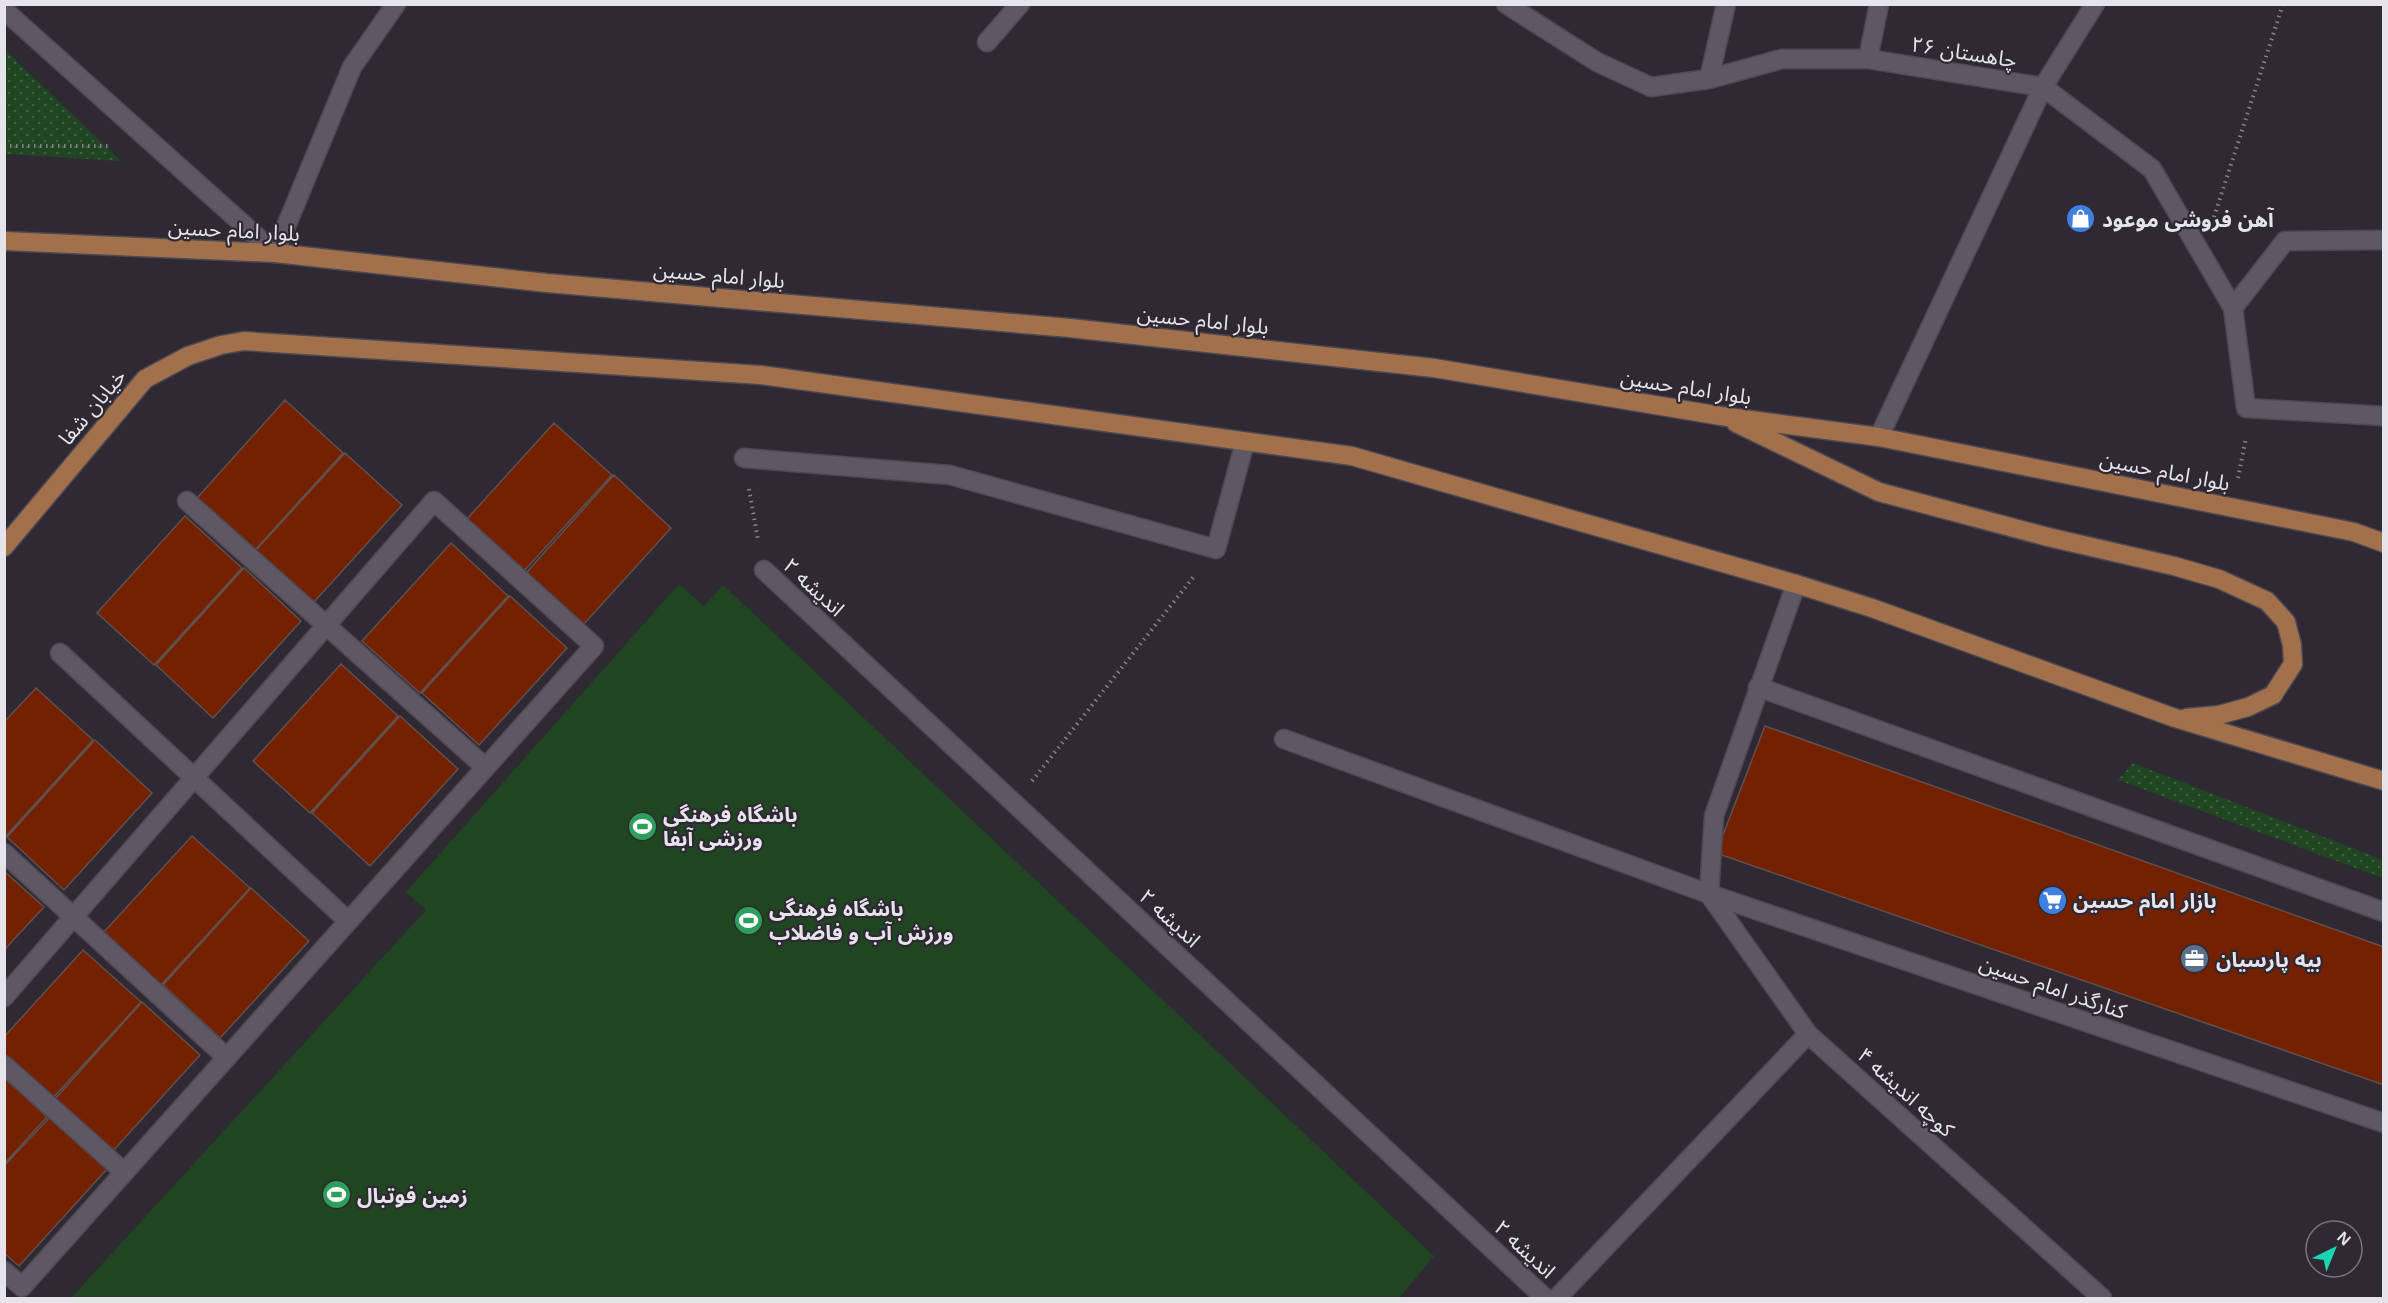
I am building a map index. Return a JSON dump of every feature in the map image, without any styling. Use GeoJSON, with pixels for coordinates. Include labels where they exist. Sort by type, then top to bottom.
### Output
{"type":"FeatureCollection","features":[{"type":"Feature","properties":{"kind":"main road","name":"بلوار امام حسین"},"geometry":{"type":"LineString","coordinates":[[4,241],[274,253],[548,283],[1070,328],[1434,368],[1721,416],[1879,437],[2354,532],[2384,543]]}},
{"type":"Feature","properties":{"kind":"main road","name":"خیابان شفا"},"geometry":{"type":"LineString","coordinates":[[4,547],[145,379],[188,356],[221,345],[244,341],[761,375],[1245,442]]}},
{"type":"Feature","properties":{"kind":"main road"},"geometry":{"type":"LineString","coordinates":[[1721,416],[1879,492],[2048,537],[2174,566],[2219,579],[2267,601],[2286,622],[2292,645],[2293,664],[2273,695],[2248,707],[2220,715],[2175,718]]}},
{"type":"Feature","properties":{"kind":"main road"},"geometry":{"type":"LineString","coordinates":[[1245,442],[1352,456],[1796,584],[1917,624],[2175,718],[2384,781]]}},
{"type":"Feature","properties":{"kind":"street"},"geometry":{"type":"LineString","coordinates":[[4,10],[274,253],[352,67],[396,4]]}},
{"type":"Feature","properties":{"kind":"street"},"geometry":{"type":"LineString","coordinates":[[987,42],[1020,4]]}},
{"type":"Feature","properties":{"kind":"street","name":"چاهستان ۲۶"},"geometry":{"type":"LineString","coordinates":[[1506,4],[1597,62],[1651,87],[1709,79],[1782,59],[1868,59],[2043,87],[2152,169],[2233,308],[2246,408]]}},
{"type":"Feature","properties":{"kind":"street"},"geometry":{"type":"LineString","coordinates":[[1709,79],[1725,4]]}},
{"type":"Feature","properties":{"kind":"street"},"geometry":{"type":"LineString","coordinates":[[1868,59],[1879,4]]}},
{"type":"Feature","properties":{"kind":"street"},"geometry":{"type":"LineString","coordinates":[[1879,437],[2043,87],[2095,4]]}},
{"type":"Feature","properties":{"kind":"street"},"geometry":{"type":"LineString","coordinates":[[2233,308],[2285,241],[2379,240]]}},
{"type":"Feature","properties":{"kind":"street"},"geometry":{"type":"LineString","coordinates":[[2246,408],[2384,416]]}},
{"type":"Feature","properties":{"kind":"street"},"geometry":{"type":"LineString","coordinates":[[744,459],[950,474],[1216,549],[1245,442]]}},
{"type":"Feature","properties":{"kind":"street"},"geometry":{"type":"LineString","coordinates":[[187,501],[485,767]]}},
{"type":"Feature","properties":{"kind":"street"},"geometry":{"type":"LineString","coordinates":[[4,997],[434,501],[594,645],[22,1287],[4,1271]]}},
{"type":"Feature","properties":{"kind":"street","name":"اندیشه ۲"},"geometry":{"type":"LineString","coordinates":[[764,570],[1545,1299]]}},
{"type":"Feature","properties":{"kind":"street"},"geometry":{"type":"LineString","coordinates":[[1709,894],[1714,816],[1796,584]]}},
{"type":"Feature","properties":{"kind":"street"},"geometry":{"type":"LineString","coordinates":[[60,652],[348,921]]}},
{"type":"Feature","properties":{"kind":"street"},"geometry":{"type":"LineString","coordinates":[[1758,687],[2384,912]]}},
{"type":"Feature","properties":{"kind":"street","name":"کنارگذر امام حسین"},"geometry":{"type":"LineString","coordinates":[[1284,738],[1709,894],[2384,1123]]}},
{"type":"Feature","properties":{"kind":"street"},"geometry":{"type":"LineString","coordinates":[[4,853],[227,1058]]}},
{"type":"Feature","properties":{"kind":"street","name":"کوچه اندیشه ۴"},"geometry":{"type":"LineString","coordinates":[[1709,894],[1808,1034],[2102,1299]]}},
{"type":"Feature","properties":{"kind":"street"},"geometry":{"type":"LineString","coordinates":[[1557,1299],[1808,1034]]}},
{"type":"Feature","properties":{"kind":"street"},"geometry":{"type":"LineString","coordinates":[[4,1065],[124,1172]]}},
{"type":"Feature","properties":{"kind":"path"},"geometry":{"type":"LineString","coordinates":[[2202,255],[2283,4]]}},
{"type":"Feature","properties":{"kind":"path"},"geometry":{"type":"LineString","coordinates":[[4,146],[156,146]]}},
{"type":"Feature","properties":{"kind":"path"},"geometry":{"type":"LineString","coordinates":[[2230,507],[2246,443],[2246,408]]}},
{"type":"Feature","properties":{"kind":"path"},"geometry":{"type":"LineString","coordinates":[[744,459],[764,570]]}},
{"type":"Feature","properties":{"kind":"path"},"geometry":{"type":"LineString","coordinates":[[1014,804],[1216,549]]}},
{"type":"Feature","properties":{"kind":"green space"},"geometry":{"type":"Polygon","coordinates":[[[5,50],[121,161],[5,154],[5,50]]]}},
{"type":"Feature","properties":{"kind":"green space","name":"باشگاه فرهنگی ورزش آب و فاضلاب"},"geometry":{"type":"Polygon","coordinates":[[[679,584],[704,606],[723,585],[1434,1256],[1399,1298],[71,1298],[426,910],[406,892],[679,584]]]}},
{"type":"Feature","properties":{"kind":"green space"},"geometry":{"type":"Polygon","coordinates":[[[2133,763],[2383,860],[2383,878],[2118,780],[2133,763]]]}},
{"type":"Feature","properties":{"kind":"building"},"geometry":{"type":"Polygon","coordinates":[[[285,400],[343,453],[255,550],[197,498],[285,400]]]}},
{"type":"Feature","properties":{"kind":"building"},"geometry":{"type":"Polygon","coordinates":[[[554,423],[612,475],[523,572],[466,520],[554,423]]]}},
{"type":"Feature","properties":{"kind":"building"},"geometry":{"type":"Polygon","coordinates":[[[345,453],[402,505],[314,602],[256,550],[345,453]]]}},
{"type":"Feature","properties":{"kind":"building"},"geometry":{"type":"Polygon","coordinates":[[[614,475],[671,528],[583,625],[526,573],[614,475]]]}},
{"type":"Feature","properties":{"kind":"building"},"geometry":{"type":"Polygon","coordinates":[[[185,516],[242,568],[154,665],[97,613],[185,516]]]}},
{"type":"Feature","properties":{"kind":"building"},"geometry":{"type":"Polygon","coordinates":[[[451,543],[508,596],[420,693],[362,641],[451,543]]]}},
{"type":"Feature","properties":{"kind":"building"},"geometry":{"type":"Polygon","coordinates":[[[244,568],[301,621],[213,718],[156,665],[244,568]]]}},
{"type":"Feature","properties":{"kind":"building"},"geometry":{"type":"Polygon","coordinates":[[[510,596],[567,648],[479,745],[422,693],[510,596]]]}},
{"type":"Feature","properties":{"kind":"building"},"geometry":{"type":"Polygon","coordinates":[[[341,664],[398,716],[310,813],[253,761],[341,664]]]}},
{"type":"Feature","properties":{"kind":"building"},"geometry":{"type":"Polygon","coordinates":[[[36,688],[93,740],[5,837],[4,722],[36,688]]]}},
{"type":"Feature","properties":{"kind":"building"},"geometry":{"type":"Polygon","coordinates":[[[400,716],[458,769],[370,866],[312,813],[400,716]]]}},
{"type":"Feature","properties":{"kind":"building","name":"بازار امام حسین"},"geometry":{"type":"Polygon","coordinates":[[[1765,726],[2384,947],[2384,1085],[1716,853],[1765,726]]]}},
{"type":"Feature","properties":{"kind":"building"},"geometry":{"type":"Polygon","coordinates":[[[95,740],[152,793],[64,890],[7,837],[95,740]]]}},
{"type":"Feature","properties":{"kind":"building"},"geometry":{"type":"Polygon","coordinates":[[[192,836],[250,888],[161,985],[103,933],[192,836]]]}},
{"type":"Feature","properties":{"kind":"building"},"geometry":{"type":"Polygon","coordinates":[[[4,871],[44,907],[4,950],[4,871]]]}},
{"type":"Feature","properties":{"kind":"building"},"geometry":{"type":"Polygon","coordinates":[[[251,888],[309,941],[220,1038],[163,985],[251,888]]]}},
{"type":"Feature","properties":{"kind":"building"},"geometry":{"type":"Polygon","coordinates":[[[83,950],[141,1002],[52,1099],[4,1056],[4,1037],[83,950]]]}},
{"type":"Feature","properties":{"kind":"building"},"geometry":{"type":"Polygon","coordinates":[[[142,1002],[200,1055],[112,1152],[54,1100],[142,1002]]]}},
{"type":"Feature","properties":{"kind":"building"},"geometry":{"type":"Polygon","coordinates":[[[4,1077],[47,1117],[4,1164],[4,1077]]]}},
{"type":"Feature","properties":{"kind":"building"},"geometry":{"type":"Polygon","coordinates":[[[50,1117],[107,1169],[19,1266],[4,1253],[4,1166],[50,1117]]]}},
{"type":"Feature","properties":{"kind":"place","name":"آهن فروشی موعود"},"geometry":{"type":"Point","coordinates":[2081,219]}},
{"type":"Feature","properties":{"kind":"place","name":"باشگاه فرهنگی ورزشی آبفا"},"geometry":{"type":"Point","coordinates":[642,826]}},
{"type":"Feature","properties":{"kind":"place","name":"بازار امام حسین"},"geometry":{"type":"Point","coordinates":[2052,900]}},
{"type":"Feature","properties":{"kind":"place","name":"باشگاه فرهنگی ورزش آب و فاضلاب"},"geometry":{"type":"Point","coordinates":[748,920]}},
{"type":"Feature","properties":{"kind":"place","name":"بیه پارسیان"},"geometry":{"type":"Point","coordinates":[2195,959]}},
{"type":"Feature","properties":{"kind":"place","name":"زمین فوتبال"},"geometry":{"type":"Point","coordinates":[336,1195]}}]}
